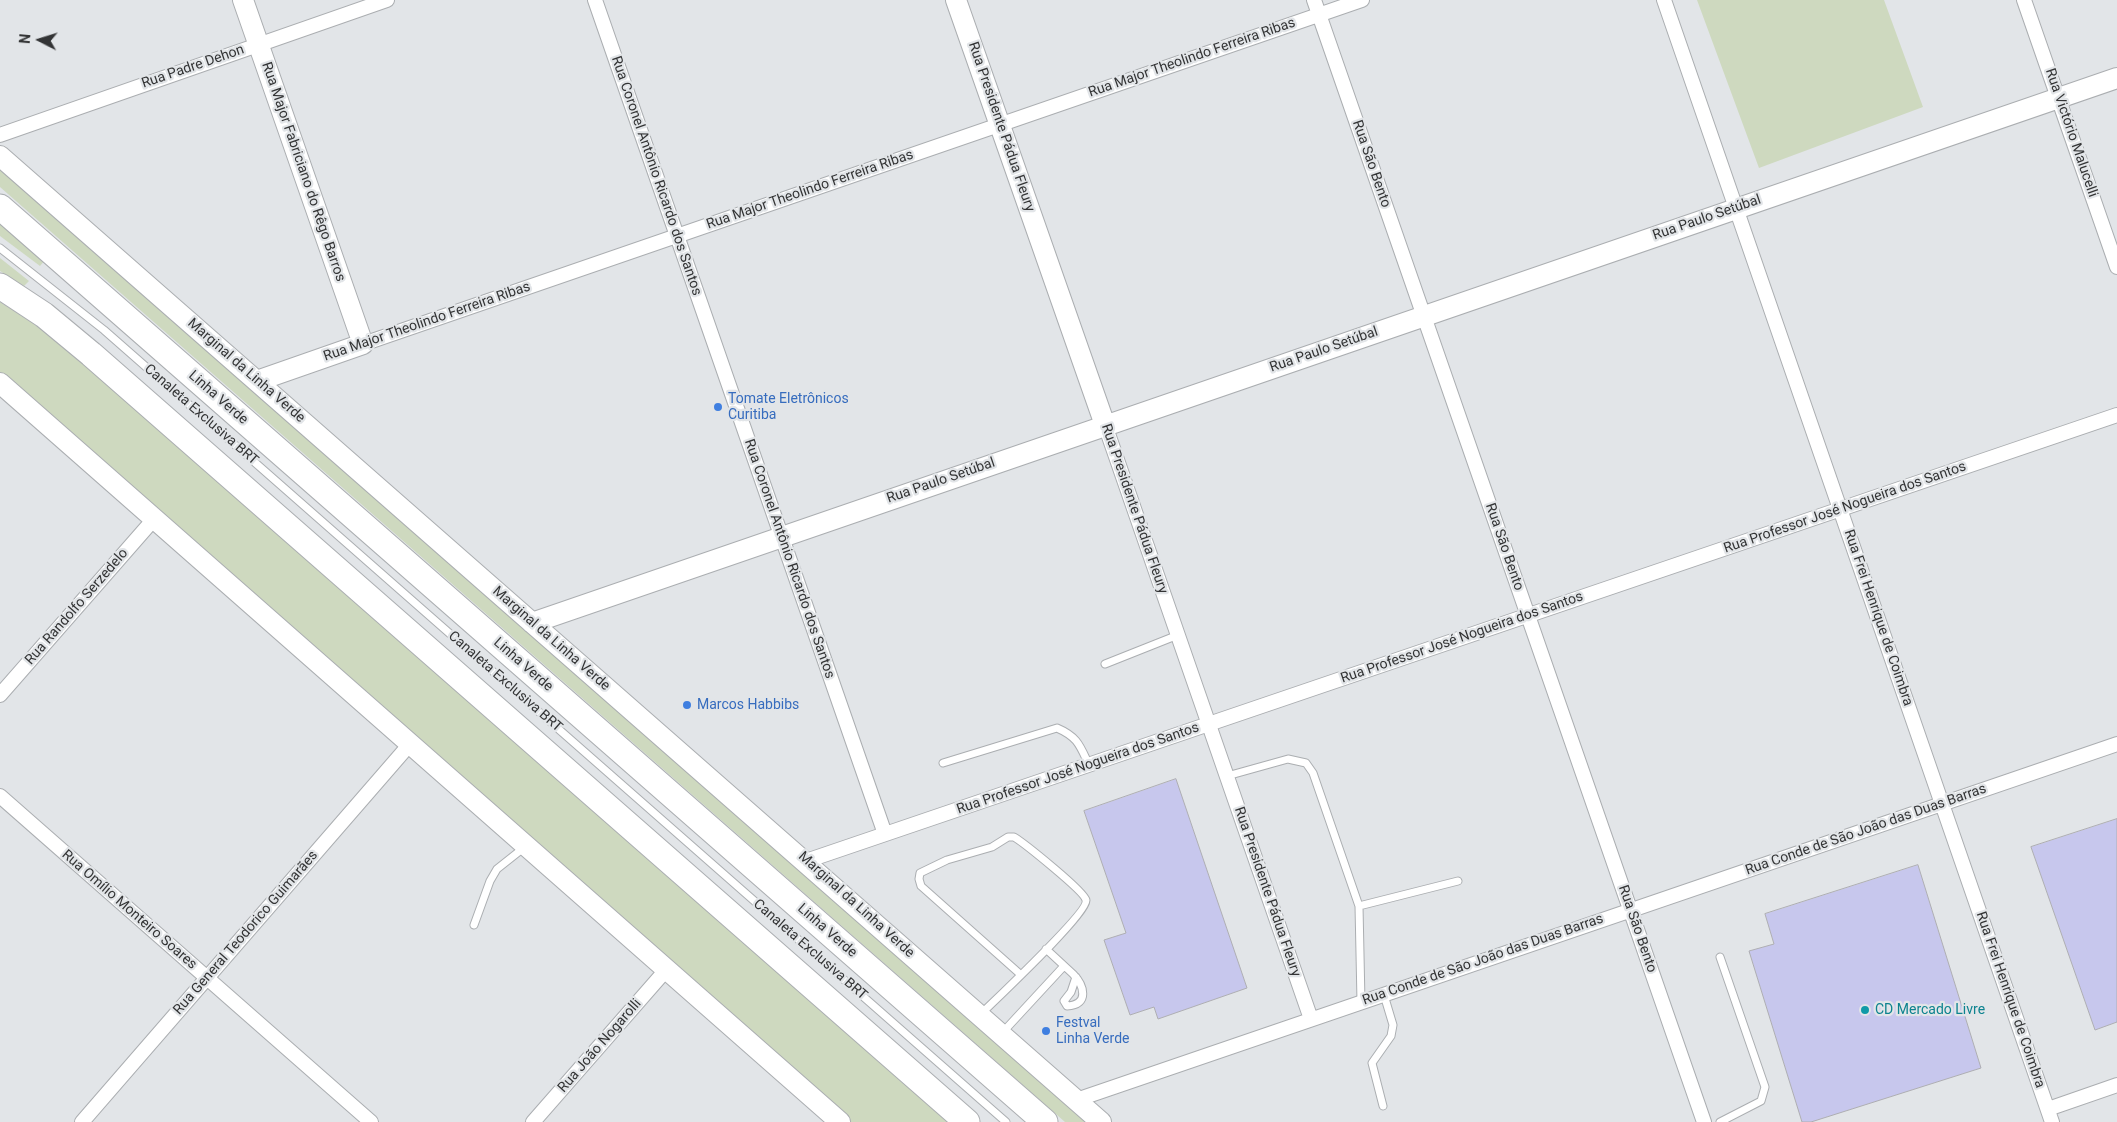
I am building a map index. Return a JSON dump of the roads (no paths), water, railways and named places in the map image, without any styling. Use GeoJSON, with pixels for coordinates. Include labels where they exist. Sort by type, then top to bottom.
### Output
{"type":"FeatureCollection","features":[{"type":"Feature","properties":{"kind":"highway","name":"Linha Verde"},"geometry":{"type":"LineString","coordinates":[[0,207],[1045,1122]]}},
{"type":"Feature","properties":{"kind":"highway"},"geometry":{"type":"LineString","coordinates":[[0,286],[44,315],[91,354],[967,1122]]}},
{"type":"Feature","properties":{"kind":"main road","name":"Rua Major Fabriciano do Rêgo Barros"},"geometry":{"type":"LineString","coordinates":[[243,0],[363,344]]}},
{"type":"Feature","properties":{"kind":"main road","name":"Rua Presidente Pádua Fleury"},"geometry":{"type":"LineString","coordinates":[[956,0],[1104,425]]}},
{"type":"Feature","properties":{"kind":"main road","name":"Rua Paulo Setúbal"},"geometry":{"type":"LineString","coordinates":[[532,622],[2117,78]]}},
{"type":"Feature","properties":{"kind":"main road","name":"Marginal da Linha Verde"},"geometry":{"type":"LineString","coordinates":[[0,156],[1101,1122]]}},
{"type":"Feature","properties":{"kind":"main road","name":"Rua Major Theolindo Ferreira Ribas"},"geometry":{"type":"LineString","coordinates":[[257,381],[363,344]]}},
{"type":"Feature","properties":{"kind":"main road"},"geometry":{"type":"LineString","coordinates":[[0,383],[840,1122]]}},
{"type":"Feature","properties":{"kind":"street","name":"Rua Padre Dehon"},"geometry":{"type":"LineString","coordinates":[[0,135],[388,0]]}},
{"type":"Feature","properties":{"kind":"street","name":"Rua Coronel Antônio Ricardo dos Santos"},"geometry":{"type":"LineString","coordinates":[[595,0],[886,834]]}},
{"type":"Feature","properties":{"kind":"street","name":"Rua São Bento"},"geometry":{"type":"LineString","coordinates":[[1314,0],[1704,1122]]}},
{"type":"Feature","properties":{"kind":"street","name":"Rua Major Theolindo Ferreira Ribas"},"geometry":{"type":"LineString","coordinates":[[363,344],[1362,0]]}},
{"type":"Feature","properties":{"kind":"street","name":"Rua Frei Henrique de Coimbra"},"geometry":{"type":"LineString","coordinates":[[1664,0],[2050,1116]]}},
{"type":"Feature","properties":{"kind":"street","name":"Rua Victório Malucelli"},"geometry":{"type":"LineString","coordinates":[[2024,0],[2117,267]]}},
{"type":"Feature","properties":{"kind":"street","name":"Rua Professor José Nogueira dos Santos"},"geometry":{"type":"LineString","coordinates":[[806,862],[2117,415]]}},
{"type":"Feature","properties":{"kind":"street","name":"Rua Presidente Pádua Fleury"},"geometry":{"type":"LineString","coordinates":[[1104,425],[1311,1019]]}},
{"type":"Feature","properties":{"kind":"street","name":"Rua Randolfo Serzedelo"},"geometry":{"type":"LineString","coordinates":[[0,695],[154,519]]}},
{"type":"Feature","properties":{"kind":"street","name":"Rua General Teodorico Guimarães"},"geometry":{"type":"LineString","coordinates":[[82,1122],[410,744]]}},
{"type":"Feature","properties":{"kind":"street","name":"Rua Conde de São João das Duas Barras"},"geometry":{"type":"LineString","coordinates":[[1076,1100],[2117,744]]}},
{"type":"Feature","properties":{"kind":"street","name":"Rua Omílio Monteiro Soares"},"geometry":{"type":"LineString","coordinates":[[0,796],[371,1122]]}},
{"type":"Feature","properties":{"kind":"street","name":"Rua João Nogarolli"},"geometry":{"type":"LineString","coordinates":[[533,1122],[666,970]]}},
{"type":"Feature","properties":{"kind":"street"},"geometry":{"type":"LineString","coordinates":[[2050,1116],[2117,1085]]}},
{"type":"Feature","properties":{"kind":"lane","name":"Canaleta Exclusiva BRT"},"geometry":{"type":"LineString","coordinates":[[0,248],[74,305],[119,343],[1006,1122]]}},
{"type":"Feature","properties":{"kind":"lane"},"geometry":{"type":"LineString","coordinates":[[1105,664],[1178,635]]}},
{"type":"Feature","properties":{"kind":"lane"},"geometry":{"type":"LineString","coordinates":[[942,763],[1057,728],[1071,734],[1079,743],[1089,765]]}},
{"type":"Feature","properties":{"kind":"lane"},"geometry":{"type":"LineString","coordinates":[[1227,776],[1288,759],[1306,763],[1313,773],[1358,906],[1361,1002]]}},
{"type":"Feature","properties":{"kind":"lane"},"geometry":{"type":"LineString","coordinates":[[980,1015],[1071,924],[1086,906],[1084,896],[1014,837],[1008,837],[992,847],[947,860],[920,873],[919,880],[921,886],[1020,974]]}},
{"type":"Feature","properties":{"kind":"lane"},"geometry":{"type":"LineString","coordinates":[[474,925],[490,881],[498,869],[526,846]]}},
{"type":"Feature","properties":{"kind":"lane"},"geometry":{"type":"LineString","coordinates":[[1358,906],[1458,881]]}},
{"type":"Feature","properties":{"kind":"lane"},"geometry":{"type":"LineString","coordinates":[[1046,949],[1076,977]]}},
{"type":"Feature","properties":{"kind":"lane"},"geometry":{"type":"LineString","coordinates":[[1720,958],[1765,1087],[1761,1101],[1720,1122]]}},
{"type":"Feature","properties":{"kind":"lane"},"geometry":{"type":"LineString","coordinates":[[1001,1034],[1064,966]]}},
{"type":"Feature","properties":{"kind":"lane"},"geometry":{"type":"LineString","coordinates":[[1383,994],[1393,1025],[1391,1036],[1372,1063],[1383,1106]]}},
{"type":"Feature","properties":{"kind":"place","name":"Tomate Eletrônicos Curitiba"},"geometry":{"type":"Point","coordinates":[718,407]}},
{"type":"Feature","properties":{"kind":"place","name":"Marcos Habbibs"},"geometry":{"type":"Point","coordinates":[687,705]}},
{"type":"Feature","properties":{"kind":"place","name":"CD Mercado Livre"},"geometry":{"type":"Point","coordinates":[1865,1010]}},
{"type":"Feature","properties":{"kind":"place","name":"Festval Linha Verde"},"geometry":{"type":"Point","coordinates":[1046,1031]}}]}
